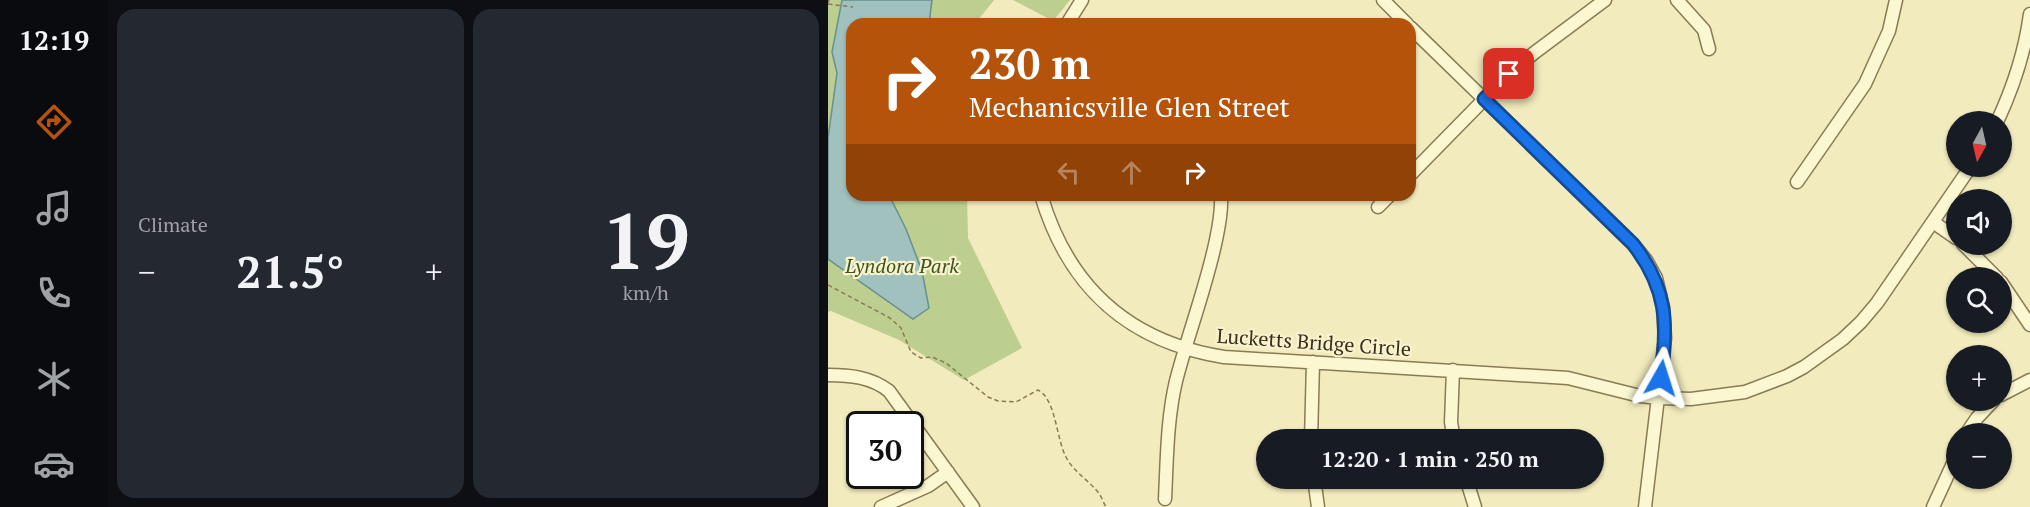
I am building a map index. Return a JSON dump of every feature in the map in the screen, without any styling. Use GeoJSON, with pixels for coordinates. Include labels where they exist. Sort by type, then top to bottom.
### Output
{"type":"FeatureCollection","features":[{"type":"Feature","properties":{"kind":"street"},"geometry":{"type":"LineString","coordinates":[[1071,18],[1082,0]]}},
{"type":"Feature","properties":{"kind":"street"},"geometry":{"type":"LineString","coordinates":[[1383,0],[1402,18]]}},
{"type":"Feature","properties":{"kind":"street"},"geometry":{"type":"LineString","coordinates":[[1416,169],[1484,99],[1534,53],[1605,0]]}},
{"type":"Feature","properties":{"kind":"street"},"geometry":{"type":"LineString","coordinates":[[1677,0],[1704,30],[1709,49]]}},
{"type":"Feature","properties":{"kind":"street"},"geometry":{"type":"LineString","coordinates":[[1797,182],[1865,84],[1889,31],[1896,0]]}},
{"type":"Feature","properties":{"kind":"street"},"geometry":{"type":"LineString","coordinates":[[2002,111],[2027,52],[2030,14]]}},
{"type":"Feature","properties":{"kind":"street"},"geometry":{"type":"LineString","coordinates":[[1416,32],[1633,244],[1646,260],[1656,278],[1663,308],[1665,338],[1645,507]]}},
{"type":"Feature","properties":{"kind":"street","name":"Lucketts Bridge Circle"},"geometry":{"type":"LineString","coordinates":[[1043,201],[1061,246],[1077,273],[1091,290],[1126,320],[1146,332],[1186,349],[1224,357],[1568,378],[1640,396],[1659,399],[1691,399],[1745,392],[1787,376],[1825,353],[1849,333],[1877,303],[1964,177]]}},
{"type":"Feature","properties":{"kind":"street"},"geometry":{"type":"LineString","coordinates":[[1165,499],[1168,434],[1172,405],[1210,267],[1218,231],[1220,201]]}},
{"type":"Feature","properties":{"kind":"street"},"geometry":{"type":"LineString","coordinates":[[1378,207],[1384,201]]}},
{"type":"Feature","properties":{"kind":"street"},"geometry":{"type":"LineString","coordinates":[[1933,222],[1946,231]]}},
{"type":"Feature","properties":{"kind":"street"},"geometry":{"type":"LineString","coordinates":[[1975,255],[1986,267]]}},
{"type":"Feature","properties":{"kind":"street"},"geometry":{"type":"LineString","coordinates":[[2012,298],[2030,325]]}},
{"type":"Feature","properties":{"kind":"street"},"geometry":{"type":"LineString","coordinates":[[1311,429],[1313,362]]}},
{"type":"Feature","properties":{"kind":"street"},"geometry":{"type":"LineString","coordinates":[[1453,370],[1451,413],[1453,429]]}},
{"type":"Feature","properties":{"kind":"street"},"geometry":{"type":"LineString","coordinates":[[828,375],[861,377],[889,391],[973,507]]}},
{"type":"Feature","properties":{"kind":"street"},"geometry":{"type":"LineString","coordinates":[[2012,389],[2030,380]]}},
{"type":"Feature","properties":{"kind":"street"},"geometry":{"type":"LineString","coordinates":[[1974,423],[1984,411]]}},
{"type":"Feature","properties":{"kind":"street"},"geometry":{"type":"LineString","coordinates":[[881,507],[928,486],[948,472]]}},
{"type":"Feature","properties":{"kind":"street"},"geometry":{"type":"LineString","coordinates":[[1933,507],[1946,479]]}},
{"type":"Feature","properties":{"kind":"street"},"geometry":{"type":"LineString","coordinates":[[1316,489],[1318,507]]}},
{"type":"Feature","properties":{"kind":"street"},"geometry":{"type":"LineString","coordinates":[[1469,489],[1475,507]]}},
{"type":"Feature","properties":{"kind":"path"},"geometry":{"type":"LineString","coordinates":[[828,2],[853,7]]}},
{"type":"Feature","properties":{"kind":"path"},"geometry":{"type":"LineString","coordinates":[[828,285],[890,318],[901,328],[911,352],[921,358],[932,357],[946,363],[988,397],[1008,403],[1016,402],[1038,390],[1044,393],[1053,411],[1057,434],[1066,458],[1098,492],[1106,507]]}},
{"type":"Feature","properties":{"kind":"green space","name":"Lyndora Park"},"geometry":{"type":"Polygon","coordinates":[[[828,0],[994,0],[980,18],[846,18],[846,201],[967,201],[968,238],[1022,348],[964,380],[899,340],[831,311],[828,312],[828,0]]]}},
{"type":"Feature","properties":{"kind":"green space"},"geometry":{"type":"Polygon","coordinates":[[[1013,0],[1070,0],[1055,18],[1047,18],[1013,0]]]}},
{"type":"Feature","properties":{"kind":"water"},"geometry":{"type":"Polygon","coordinates":[[[842,0],[932,0],[930,18],[846,18],[846,201],[892,201],[906,229],[922,271],[929,308],[913,319],[828,259],[828,138],[837,73],[832,52],[842,0]]]}},
{"type":"Feature","properties":{"kind":"route"},"geometry":{"type":"LineString","coordinates":[[1509,74],[1484,99],[1633,244],[1646,260],[1656,278],[1663,308],[1665,338],[1661,378]]}}]}
